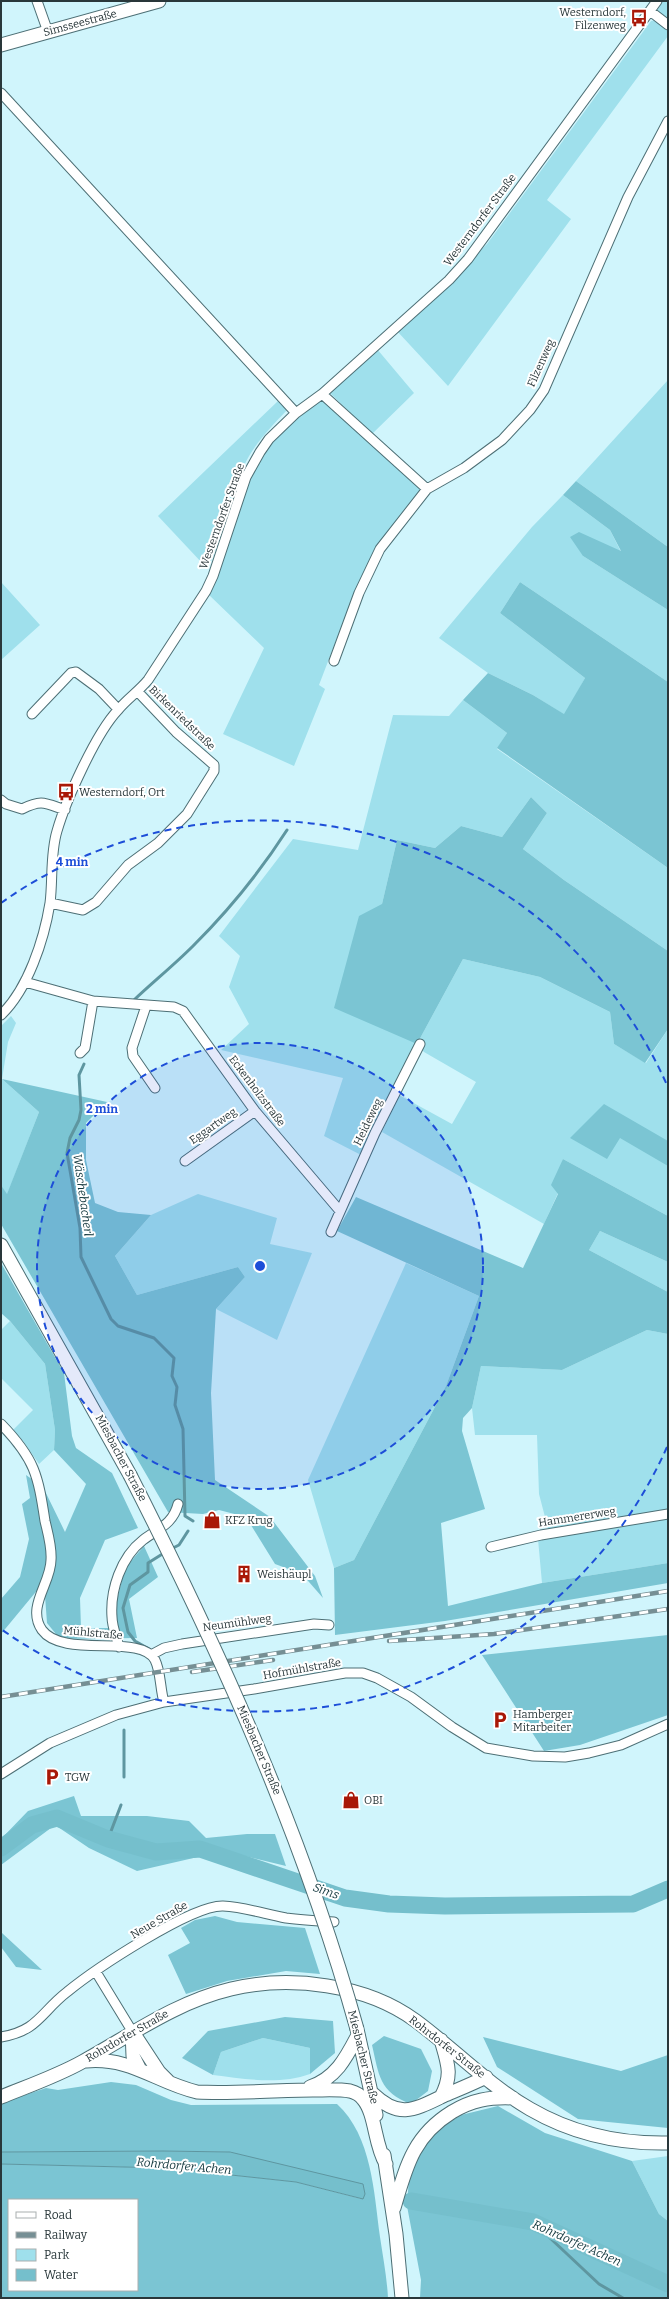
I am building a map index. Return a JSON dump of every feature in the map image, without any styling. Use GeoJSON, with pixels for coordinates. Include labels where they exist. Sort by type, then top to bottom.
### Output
{"type":"FeatureCollection","features":[{"type":"Feature","properties":{"kind":"main road","name":"Simsseestraße"},"geometry":{"type":"LineString","coordinates":[[1,45],[159,1]]}},
{"type":"Feature","properties":{"kind":"main road","name":"Miesbacher Straße"},"geometry":{"type":"LineString","coordinates":[[1,1245],[130,1475],[216,1650],[271,1778],[316,1897],[357,2032],[373,2094],[393,2212],[402,2298]]}},
{"type":"Feature","properties":{"kind":"main road","name":"Rohrdorfer Straße"},"geometry":{"type":"LineString","coordinates":[[1,2097],[83,2062],[132,2031],[178,2008],[232,1989],[263,1985],[311,1984],[356,1993],[397,2009],[441,2040],[513,2098],[552,2121],[590,2135],[640,2143],[668,2143]]}},
{"type":"Feature","properties":{"kind":"main road"},"geometry":{"type":"LineString","coordinates":[[132,2031],[132,2052],[139,2068]]}},
{"type":"Feature","properties":{"kind":"main road"},"geometry":{"type":"LineString","coordinates":[[132,2031],[159,2072],[170,2083]]}},
{"type":"Feature","properties":{"kind":"main road"},"geometry":{"type":"LineString","coordinates":[[302,2090],[321,2083],[334,2074],[341,2066],[357,2032]]}},
{"type":"Feature","properties":{"kind":"main road"},"geometry":{"type":"LineString","coordinates":[[441,2040],[449,2070],[448,2084],[441,2097]]}},
{"type":"Feature","properties":{"kind":"main road"},"geometry":{"type":"LineString","coordinates":[[83,2062],[106,2061],[139,2068],[170,2083],[196,2092],[216,2093],[302,2090],[349,2091],[362,2098],[373,2121],[379,2152],[386,2164]]}},
{"type":"Feature","properties":{"kind":"main road"},"geometry":{"type":"LineString","coordinates":[[373,2094],[388,2107],[407,2111],[432,2103],[441,2097],[488,2079]]}},
{"type":"Feature","properties":{"kind":"main road"},"geometry":{"type":"LineString","coordinates":[[474,2100],[488,2079]]}},
{"type":"Feature","properties":{"kind":"main road"},"geometry":{"type":"LineString","coordinates":[[393,2212],[405,2171],[420,2140],[440,2120],[474,2100],[492,2097],[513,2098]]}},
{"type":"Feature","properties":{"kind":"street"},"geometry":{"type":"LineString","coordinates":[[37,1],[48,32]]}},
{"type":"Feature","properties":{"kind":"street","name":"Westerndorfer Straße"},"geometry":{"type":"LineString","coordinates":[[1,1016],[12,1004],[25,982],[40,942],[50,903],[54,842],[65,810],[87,760],[118,709],[138,692],[148,680],[209,586],[222,554],[246,477],[253,463],[269,439],[296,413],[322,394],[449,280],[468,259],[657,1]]}},
{"type":"Feature","properties":{"kind":"street"},"geometry":{"type":"LineString","coordinates":[[650,11],[668,25]]}},
{"type":"Feature","properties":{"kind":"street"},"geometry":{"type":"LineString","coordinates":[[1,93],[296,413]]}},
{"type":"Feature","properties":{"kind":"street","name":"Filzenweg"},"geometry":{"type":"LineString","coordinates":[[427,489],[464,468],[502,440],[530,410],[544,390],[628,197],[668,121]]}},
{"type":"Feature","properties":{"kind":"street"},"geometry":{"type":"LineString","coordinates":[[322,394],[427,489],[380,549],[359,593],[334,661]]}},
{"type":"Feature","properties":{"kind":"street"},"geometry":{"type":"LineString","coordinates":[[32,714],[71,673],[76,672],[99,689],[118,709]]}},
{"type":"Feature","properties":{"kind":"street","name":"Birkenriedstraße"},"geometry":{"type":"LineString","coordinates":[[50,903],[83,910],[96,902],[128,865],[158,843],[187,814],[214,771],[214,766],[176,732],[138,692]]}},
{"type":"Feature","properties":{"kind":"street"},"geometry":{"type":"LineString","coordinates":[[1,800],[6,804],[22,809],[35,802],[42,802],[65,810]]}},
{"type":"Feature","properties":{"kind":"street","name":"Eckenholzstraße"},"geometry":{"type":"LineString","coordinates":[[25,982],[93,1001],[174,1007],[183,1011],[255,1111],[340,1211]]}},
{"type":"Feature","properties":{"kind":"street"},"geometry":{"type":"LineString","coordinates":[[80,1053],[85,1048],[93,1001]]}},
{"type":"Feature","properties":{"kind":"street"},"geometry":{"type":"LineString","coordinates":[[146,1006],[132,1048],[133,1056],[155,1088]]}},
{"type":"Feature","properties":{"kind":"street","name":"Heideweg"},"geometry":{"type":"LineString","coordinates":[[331,1232],[375,1133],[420,1044]]}},
{"type":"Feature","properties":{"kind":"street","name":"Eggartweg"},"geometry":{"type":"LineString","coordinates":[[185,1161],[255,1111]]}},
{"type":"Feature","properties":{"kind":"street","name":"Mühlstraße"},"geometry":{"type":"LineString","coordinates":[[1,1424],[13,1437],[32,1463],[38,1479],[51,1562],[37,1608],[38,1621],[41,1628],[46,1635],[61,1644],[119,1647],[145,1651],[151,1655]]}},
{"type":"Feature","properties":{"kind":"street"},"geometry":{"type":"LineString","coordinates":[[119,1647],[112,1618],[114,1587],[117,1577],[126,1561],[141,1542],[170,1521],[175,1515],[178,1504]]}},
{"type":"Feature","properties":{"kind":"street","name":"Hammererweg"},"geometry":{"type":"LineString","coordinates":[[491,1547],[541,1535],[668,1514]]}},
{"type":"Feature","properties":{"kind":"street","name":"Neumühlweg"},"geometry":{"type":"LineString","coordinates":[[151,1655],[164,1648],[182,1644],[314,1624],[330,1625]]}},
{"type":"Feature","properties":{"kind":"street"},"geometry":{"type":"LineString","coordinates":[[151,1655],[157,1668],[164,1702]]}},
{"type":"Feature","properties":{"kind":"street","name":"Hofmühlstraße"},"geometry":{"type":"LineString","coordinates":[[1,1774],[50,1743],[96,1722],[164,1702],[254,1689],[345,1673],[363,1673],[377,1678],[411,1697],[452,1728],[486,1748],[550,1757],[582,1754],[621,1745],[668,1724]]}},
{"type":"Feature","properties":{"kind":"street","name":"Neue Straße"},"geometry":{"type":"LineString","coordinates":[[1,2037],[15,2034],[33,2026],[66,1992],[183,1918],[206,1908],[222,1906],[288,1918],[334,1922]]}},
{"type":"Feature","properties":{"kind":"street"},"geometry":{"type":"LineString","coordinates":[[96,1972],[132,2031]]}},
{"type":"Feature","properties":{"kind":"green space"},"geometry":{"type":"Polygon","coordinates":[[[663,1],[668,1],[668,19],[656,11],[663,1]]]}},
{"type":"Feature","properties":{"kind":"green space"},"geometry":{"type":"Polygon","coordinates":[[[655,20],[668,28],[668,36],[547,200],[571,219],[448,386],[397,331],[487,244],[651,21],[655,20]]]}},
{"type":"Feature","properties":{"kind":"green space"},"geometry":{"type":"Polygon","coordinates":[[[377,349],[414,393],[372,434],[330,393],[377,349]]]}},
{"type":"Feature","properties":{"kind":"green space"},"geometry":{"type":"Polygon","coordinates":[[[668,380],[668,547],[576,481],[668,380]]]}},
{"type":"Feature","properties":{"kind":"green space"},"geometry":{"type":"Polygon","coordinates":[[[321,399],[420,486],[421,491],[374,552],[353,596],[319,685],[325,689],[294,766],[223,734],[264,648],[208,594],[217,577],[248,483],[257,465],[272,442],[321,399]]]}},
{"type":"Feature","properties":{"kind":"green space"},"geometry":{"type":"Polygon","coordinates":[[[278,401],[287,410],[262,437],[247,460],[234,490],[211,561],[203,564],[158,516],[278,401]]]}},
{"type":"Feature","properties":{"kind":"green space"},"geometry":{"type":"Polygon","coordinates":[[[563,495],[610,530],[621,552],[583,556],[668,610],[668,682],[520,582],[500,613],[585,678],[565,715],[533,695],[488,673],[439,638],[532,527],[563,495]]]}},
{"type":"Feature","properties":{"kind":"green space"},"geometry":{"type":"Polygon","coordinates":[[[1,582],[40,625],[1,660],[1,582]]]}},
{"type":"Feature","properties":{"kind":"green space"},"geometry":{"type":"Polygon","coordinates":[[[463,700],[507,733],[497,749],[668,868],[668,951],[564,880],[523,849],[547,813],[531,797],[502,837],[461,826],[435,848],[397,840],[382,904],[417,1044],[363,1156],[324,1136],[343,1078],[221,1050],[249,1024],[229,987],[240,956],[219,936],[293,839],[358,850],[393,715],[449,716],[463,700]]]}},
{"type":"Feature","properties":{"kind":"green space"},"geometry":{"type":"Polygon","coordinates":[[[463,959],[540,977],[610,1012],[614,1044],[646,1063],[668,1029],[668,1216],[563,1159],[558,1193],[544,1224],[382,1132],[399,1095],[452,1124],[476,1082],[424,1052],[417,1044],[463,959]]]}},
{"type":"Feature","properties":{"kind":"green space"},"geometry":{"type":"Polygon","coordinates":[[[11,1016],[16,1023],[8,1042],[2,1079],[39,1112],[7,1195],[1,1185],[1,1026],[11,1016]]]}},
{"type":"Feature","properties":{"kind":"green space"},"geometry":{"type":"Polygon","coordinates":[[[198,1194],[277,1218],[270,1244],[312,1253],[277,1340],[216,1309],[245,1277],[238,1267],[137,1295],[115,1256],[151,1215],[198,1194]]]}},
{"type":"Feature","properties":{"kind":"green space"},"geometry":{"type":"Polygon","coordinates":[[[600,1231],[668,1262],[668,1292],[589,1250],[600,1231]]]}},
{"type":"Feature","properties":{"kind":"green space"},"geometry":{"type":"Polygon","coordinates":[[[406,1263],[479,1296],[446,1386],[354,1560],[334,1568],[308,1480],[406,1263]]]}},
{"type":"Feature","properties":{"kind":"green space"},"geometry":{"type":"Polygon","coordinates":[[[10,1321],[45,1364],[55,1430],[54,1450],[39,1464],[23,1441],[13,1430],[33,1410],[1,1378],[1,1330],[10,1321]]]}},
{"type":"Feature","properties":{"kind":"green space"},"geometry":{"type":"Polygon","coordinates":[[[647,1330],[668,1334],[668,1563],[542,1583],[538,1539],[550,1536],[539,1494],[537,1435],[475,1435],[472,1408],[481,1366],[562,1370],[647,1330]]]}},
{"type":"Feature","properties":{"kind":"green space"},"geometry":{"type":"Polygon","coordinates":[[[263,2038],[310,2048],[310,2074],[274,2080],[213,2075],[221,2052],[263,2038]]]}},
{"type":"Feature","properties":{"kind":"green space"},"geometry":{"type":"Polygon","coordinates":[[[668,2156],[668,2221],[659,2214],[632,2161],[668,2156]]]}},
{"type":"Feature","properties":{"kind":"shaded area"},"geometry":{"type":"Polygon","coordinates":[[[576,481],[668,547],[668,610],[583,556],[570,537],[579,532],[621,551],[610,530],[563,495],[576,481]]]}},
{"type":"Feature","properties":{"kind":"shaded area"},"geometry":{"type":"Polygon","coordinates":[[[520,582],[668,682],[668,868],[497,748],[507,733],[463,700],[488,673],[533,695],[564,714],[585,678],[500,613],[520,582]]]}},
{"type":"Feature","properties":{"kind":"shaded area"},"geometry":{"type":"Polygon","coordinates":[[[531,797],[547,813],[523,849],[564,880],[668,951],[668,1029],[645,1063],[614,1044],[610,1012],[540,977],[463,959],[417,1044],[334,1008],[359,916],[382,904],[397,840],[435,848],[461,826],[502,837],[531,797]]]}},
{"type":"Feature","properties":{"kind":"shaded area"},"geometry":{"type":"Polygon","coordinates":[[[2,1079],[107,1102],[86,1123],[86,1160],[95,1203],[118,1212],[151,1215],[115,1256],[137,1295],[238,1267],[245,1277],[216,1309],[211,1393],[215,1480],[270,1517],[315,1576],[323,1598],[302,1574],[275,1564],[246,1517],[219,1510],[203,1514],[168,1512],[1,1224],[1,1185],[7,1194],[39,1112],[2,1079]]]}},
{"type":"Feature","properties":{"kind":"shaded area"},"geometry":{"type":"Polygon","coordinates":[[[604,1104],[668,1141],[668,1166],[620,1138],[607,1159],[570,1138],[604,1104]]]}},
{"type":"Feature","properties":{"kind":"shaded area"},"geometry":{"type":"Polygon","coordinates":[[[563,1159],[668,1216],[668,1262],[600,1231],[589,1250],[668,1292],[668,1334],[647,1330],[562,1370],[481,1366],[472,1408],[463,1418],[462,1431],[485,1509],[441,1523],[448,1606],[542,1583],[668,1563],[668,1583],[445,1621],[335,1635],[334,1568],[354,1560],[446,1386],[479,1296],[337,1231],[356,1197],[523,1268],[558,1194],[551,1185],[563,1159]]]}},
{"type":"Feature","properties":{"kind":"shaded area"},"geometry":{"type":"Polygon","coordinates":[[[1,1263],[64,1373],[72,1436],[76,1448],[112,1473],[138,1528],[105,1540],[80,1598],[81,1628],[110,1628],[125,1568],[144,1546],[158,1577],[129,1599],[137,1638],[60,1639],[47,1623],[44,1582],[1,1634],[1,1599],[20,1577],[29,1539],[22,1504],[30,1498],[26,1475],[43,1487],[65,1532],[86,1484],[54,1450],[55,1430],[45,1364],[10,1321],[1,1313],[1,1263]]]}},
{"type":"Feature","properties":{"kind":"shaded area"},"geometry":{"type":"Polygon","coordinates":[[[668,1635],[668,1715],[580,1745],[544,1751],[482,1655],[668,1635]]]}},
{"type":"Feature","properties":{"kind":"shaded area"},"geometry":{"type":"Polygon","coordinates":[[[74,1796],[81,1816],[147,1816],[189,1821],[206,1838],[247,1834],[275,1834],[286,1866],[224,1851],[137,1871],[89,1848],[55,1825],[1,1865],[1,1839],[28,1811],[74,1796]]]}},
{"type":"Feature","properties":{"kind":"shaded area"},"geometry":{"type":"Polygon","coordinates":[[[215,1916],[237,1922],[305,1928],[320,1974],[286,1971],[227,1981],[186,1994],[168,1955],[190,1943],[181,1928],[195,1920],[215,1916]]]}},
{"type":"Feature","properties":{"kind":"shaded area"},"geometry":{"type":"Polygon","coordinates":[[[1,1932],[42,1970],[16,1967],[1,1947],[1,1932]]]}},
{"type":"Feature","properties":{"kind":"shaded area"},"geometry":{"type":"Polygon","coordinates":[[[285,2017],[333,2021],[335,2053],[310,2074],[310,2048],[263,2038],[221,2052],[213,2075],[182,2058],[208,2031],[285,2017]]]}},
{"type":"Feature","properties":{"kind":"shaded area"},"geometry":{"type":"Polygon","coordinates":[[[384,2036],[421,2049],[432,2071],[428,2091],[411,2104],[392,2094],[386,2088],[379,2074],[372,2045],[384,2036]]]}},
{"type":"Feature","properties":{"kind":"shaded area"},"geometry":{"type":"Polygon","coordinates":[[[483,2037],[621,2071],[668,2055],[668,2128],[578,2119],[497,2067],[483,2037]]]}},
{"type":"Feature","properties":{"kind":"shaded area"},"geometry":{"type":"Polygon","coordinates":[[[111,2082],[136,2085],[171,2100],[191,2105],[337,2104],[349,2117],[358,2132],[369,2166],[376,2202],[388,2298],[1,2298],[1,2164],[166,2168],[296,2182],[362,2199],[230,2152],[1,2152],[1,2103],[46,2088],[58,2090],[111,2082]]]}},
{"type":"Feature","properties":{"kind":"shaded area"},"geometry":{"type":"Polygon","coordinates":[[[498,2106],[545,2133],[632,2161],[659,2214],[668,2221],[668,2298],[420,2298],[421,2280],[407,2206],[409,2177],[428,2136],[461,2115],[498,2106]]]}},
{"type":"Feature","properties":{"kind":"water"},"geometry":{"type":"Polygon","coordinates":[[[1,2152],[230,2152],[363,2184],[365,2194],[363,2199],[296,2182],[166,2168],[1,2164],[1,2152]]]}},
{"type":"Feature","properties":{"kind":"waterway"},"geometry":{"type":"LineString","coordinates":[[134,1000],[186,953],[219,919],[255,876],[287,830]]}},
{"type":"Feature","properties":{"kind":"waterway","name":"Wäschebacherl"},"geometry":{"type":"LineString","coordinates":[[84,1064],[79,1075],[81,1110],[79,1120],[70,1138],[67,1153],[80,1228],[81,1257],[111,1319],[118,1326],[154,1338],[174,1358],[172,1376],[177,1387],[175,1405],[183,1429],[185,1516],[193,1521]]}},
{"type":"Feature","properties":{"kind":"waterway","name":"Wäschebacherl"},"geometry":{"type":"LineString","coordinates":[[171,1549],[179,1545],[188,1531]]}},
{"type":"Feature","properties":{"kind":"waterway","name":"Wäschebacherl"},"geometry":{"type":"LineString","coordinates":[[149,1649],[135,1641],[128,1632],[123,1608],[130,1585],[148,1572],[148,1563],[164,1553]]}},
{"type":"Feature","properties":{"kind":"waterway"},"geometry":{"type":"LineString","coordinates":[[124,1730],[124,1777]]}},
{"type":"Feature","properties":{"kind":"waterway"},"geometry":{"type":"LineString","coordinates":[[108,1839],[121,1805]]}},
{"type":"Feature","properties":{"kind":"waterway","name":"Sims"},"geometry":{"type":"LineString","coordinates":[[1,1848],[32,1825],[57,1818],[108,1839],[156,1852],[200,1849],[345,1898],[389,1904],[445,1906],[633,1904],[668,1889]]}},
{"type":"Feature","properties":{"kind":"waterway","name":"Rohrdorfer Achen"},"geometry":{"type":"LineString","coordinates":[[411,2201],[533,2222],[668,2284]]}},
{"type":"Feature","properties":{"kind":"waterway"},"geometry":{"type":"LineString","coordinates":[[533,2222],[599,2284],[623,2298]]}},
{"type":"Feature","properties":{"kind":"railway"},"geometry":{"type":"LineString","coordinates":[[1,1697],[668,1591]]}},
{"type":"Feature","properties":{"kind":"railway"},"geometry":{"type":"LineString","coordinates":[[389,1641],[494,1634],[668,1609]]}},
{"type":"Feature","properties":{"kind":"railway"},"geometry":{"type":"LineString","coordinates":[[192,1672],[273,1660]]}},
{"type":"Feature","properties":{"kind":"place","name":"Westerndorf, Filzenweg"},"geometry":{"type":"Point","coordinates":[639,18]}},
{"type":"Feature","properties":{"kind":"place","name":"Westerndorf, Ort"},"geometry":{"type":"Point","coordinates":[66,792]}},
{"type":"Feature","properties":{"kind":"place","name":"KFZ Krug"},"geometry":{"type":"Point","coordinates":[212,1520]}},
{"type":"Feature","properties":{"kind":"place","name":"Weishäupl"},"geometry":{"type":"Point","coordinates":[244,1574]}},
{"type":"Feature","properties":{"kind":"place","name":"Hamberger Mitarbeiter"},"geometry":{"type":"Point","coordinates":[500,1720]}},
{"type":"Feature","properties":{"kind":"place","name":"TGW"},"geometry":{"type":"Point","coordinates":[52,1777]}},
{"type":"Feature","properties":{"kind":"place","name":"OBI"},"geometry":{"type":"Point","coordinates":[351,1800]}}]}
